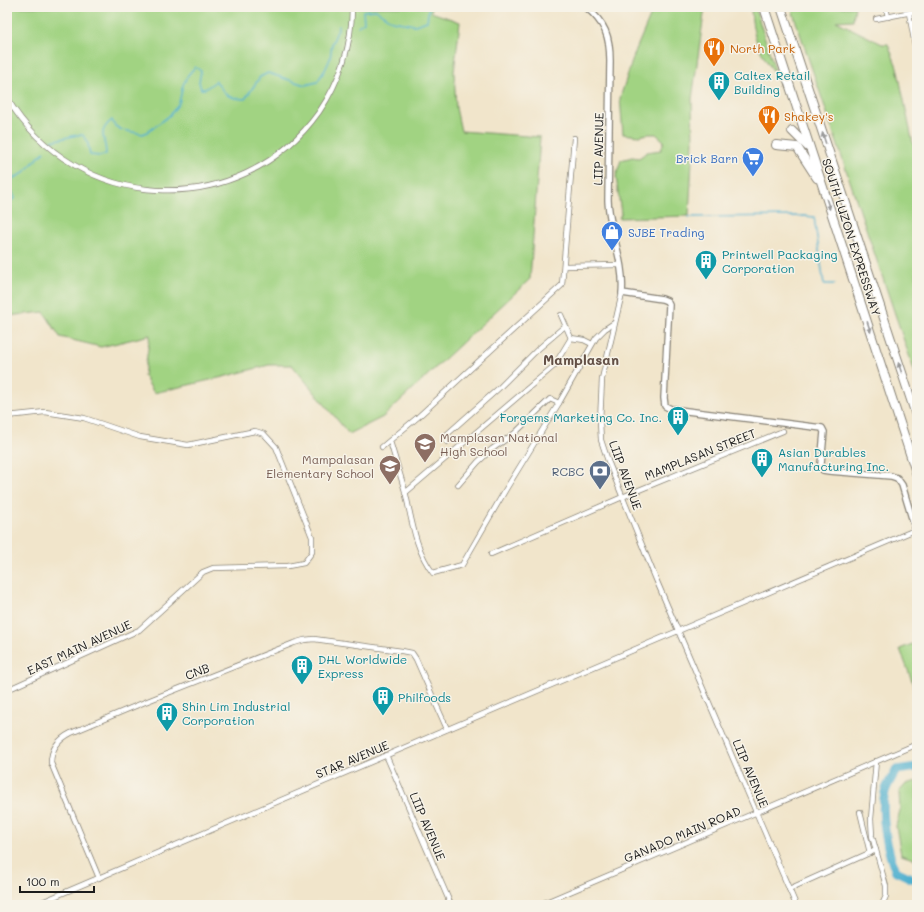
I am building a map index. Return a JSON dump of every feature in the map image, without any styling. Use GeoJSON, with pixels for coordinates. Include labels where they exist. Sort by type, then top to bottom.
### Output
{"type":"FeatureCollection","features":[{"type":"Feature","properties":{"kind":"highway","name":"SOUTH LUZON EXPRESSWAY"},"geometry":{"type":"LineString","coordinates":[[764,7],[917,475]]}},
{"type":"Feature","properties":{"kind":"highway","name":"SOUTH LUZON EXPRESSWAY"},"geometry":{"type":"LineString","coordinates":[[781,7],[917,418]]}},
{"type":"Feature","properties":{"kind":"highway"},"geometry":{"type":"LineString","coordinates":[[792,131],[810,149]]}},
{"type":"Feature","properties":{"kind":"highway"},"geometry":{"type":"LineString","coordinates":[[776,146],[797,147],[823,187]]}},
{"type":"Feature","properties":{"kind":"street"},"geometry":{"type":"LineString","coordinates":[[7,98],[23,121],[44,144],[69,162],[96,177],[125,186],[154,191],[182,191],[217,184],[250,172],[274,157],[296,139],[314,118],[330,94],[341,69],[349,41],[352,7]]}},
{"type":"Feature","properties":{"kind":"street","name":"LIIP AVENUE"},"geometry":{"type":"LineString","coordinates":[[586,7],[603,26],[609,42],[608,207],[622,281],[622,293],[602,379],[600,422],[602,444],[622,497],[678,631],[796,905]]}},
{"type":"Feature","properties":{"kind":"street"},"geometry":{"type":"LineString","coordinates":[[886,7],[888,17]]}},
{"type":"Feature","properties":{"kind":"street"},"geometry":{"type":"LineString","coordinates":[[876,19],[917,11]]}},
{"type":"Feature","properties":{"kind":"street"},"geometry":{"type":"LineString","coordinates":[[909,13],[917,56]]}},
{"type":"Feature","properties":{"kind":"street"},"geometry":{"type":"LineString","coordinates":[[382,447],[562,285],[574,138]]}},
{"type":"Feature","properties":{"kind":"street"},"geometry":{"type":"LineString","coordinates":[[564,266],[620,265]]}},
{"type":"Feature","properties":{"kind":"street"},"geometry":{"type":"LineString","coordinates":[[622,293],[662,299],[667,301],[669,304],[664,401],[666,407],[671,409],[822,428],[824,432],[821,466],[823,470],[891,476],[897,478],[902,485],[916,532]]}},
{"type":"Feature","properties":{"kind":"street"},"geometry":{"type":"LineString","coordinates":[[561,315],[570,338]]}},
{"type":"Feature","properties":{"kind":"street"},"geometry":{"type":"LineString","coordinates":[[390,441],[405,493],[415,538],[423,556],[433,573],[462,565],[506,489],[559,403],[592,344],[605,329],[614,323]]}},
{"type":"Feature","properties":{"kind":"street"},"geometry":{"type":"LineString","coordinates":[[447,442],[444,437],[499,388],[537,350],[565,326]]}},
{"type":"Feature","properties":{"kind":"street"},"geometry":{"type":"LineString","coordinates":[[405,493],[554,366],[570,338]]}},
{"type":"Feature","properties":{"kind":"street"},"geometry":{"type":"LineString","coordinates":[[570,338],[584,340],[592,344]]}},
{"type":"Feature","properties":{"kind":"street"},"geometry":{"type":"LineString","coordinates":[[458,485],[478,462],[492,449],[514,434],[550,399],[559,403]]}},
{"type":"Feature","properties":{"kind":"street","name":"EAST MAIN AVENUE"},"geometry":{"type":"LineString","coordinates":[[7,416],[45,412],[84,418],[140,437],[188,445],[255,431],[264,434],[276,447],[312,537],[312,552],[304,563],[288,566],[213,568],[203,572],[139,630],[9,689],[7,680]]}},
{"type":"Feature","properties":{"kind":"street","name":"MAMPLASAN STREET"},"geometry":{"type":"LineString","coordinates":[[491,554],[622,497],[784,431]]}},
{"type":"Feature","properties":{"kind":"street","name":"STAR AVENUE"},"geometry":{"type":"LineString","coordinates":[[35,905],[678,631],[916,532]]}},
{"type":"Feature","properties":{"kind":"street","name":"CNB"},"geometry":{"type":"LineString","coordinates":[[99,878],[51,763],[52,753],[56,745],[71,733],[294,643],[314,639],[412,653],[447,729]]}},
{"type":"Feature","properties":{"kind":"street","name":"GANADO MAIN ROAD"},"geometry":{"type":"LineString","coordinates":[[540,905],[917,744]]}},
{"type":"Feature","properties":{"kind":"street","name":"LIIP AVENUE"},"geometry":{"type":"LineString","coordinates":[[386,755],[451,905]]}},
{"type":"Feature","properties":{"kind":"street"},"geometry":{"type":"LineString","coordinates":[[876,761],[871,820],[872,836],[886,886],[886,896],[882,905]]}},
{"type":"Feature","properties":{"kind":"street"},"geometry":{"type":"LineString","coordinates":[[860,812],[870,853]]}},
{"type":"Feature","properties":{"kind":"street"},"geometry":{"type":"LineString","coordinates":[[789,889],[876,850]]}},
{"type":"Feature","properties":{"kind":"green space"},"geometry":{"type":"Polygon","coordinates":[[[7,7],[432,7],[431,12],[460,22],[454,72],[456,108],[461,131],[540,137],[530,279],[383,417],[349,434],[292,365],[269,365],[154,393],[144,376],[150,335],[101,347],[60,337],[44,312],[7,316],[7,7]]]}},
{"type":"Feature","properties":{"kind":"green space"},"geometry":{"type":"Polygon","coordinates":[[[654,7],[705,7],[692,99],[693,142],[689,216],[619,218],[621,214],[616,176],[621,160],[632,157],[639,158],[647,152],[661,150],[664,141],[656,134],[639,136],[623,134],[620,98],[635,52],[654,7]]]}},
{"type":"Feature","properties":{"kind":"green space"},"geometry":{"type":"Polygon","coordinates":[[[751,7],[755,7],[777,76],[761,52],[753,27],[751,7]]]}},
{"type":"Feature","properties":{"kind":"green space"},"geometry":{"type":"Polygon","coordinates":[[[791,7],[855,7],[853,20],[836,21],[882,44],[888,44],[897,67],[913,144],[917,143],[917,379],[791,7]]]}},
{"type":"Feature","properties":{"kind":"green space"},"geometry":{"type":"Polygon","coordinates":[[[917,642],[917,694],[900,649],[917,642]]]}},
{"type":"Feature","properties":{"kind":"green space"},"geometry":{"type":"Polygon","coordinates":[[[917,781],[917,860],[901,855],[896,826],[900,810],[899,792],[906,784],[917,781]]]}},
{"type":"Feature","properties":{"kind":"waterway"},"geometry":{"type":"LineString","coordinates":[[358,26],[364,22],[363,11],[376,10],[392,21],[415,25],[427,21],[429,7]]}},
{"type":"Feature","properties":{"kind":"waterway"},"geometry":{"type":"LineString","coordinates":[[52,141],[83,135],[88,144],[90,155],[100,156],[106,154],[103,132],[107,124],[112,120],[115,126],[122,130],[143,134],[152,129],[170,115],[179,103],[183,85],[188,75],[195,67],[201,71],[199,82],[201,89],[205,89],[216,81],[225,93],[231,97],[239,99],[245,99],[260,77],[268,73],[305,85],[317,82],[330,59],[332,44],[339,26]]}},
{"type":"Feature","properties":{"kind":"waterway"},"geometry":{"type":"LineString","coordinates":[[7,203],[15,198],[10,188],[12,179],[22,174],[44,152]]}},
{"type":"Feature","properties":{"kind":"waterway"},"geometry":{"type":"LineString","coordinates":[[688,217],[814,217],[824,284],[835,284]]}},
{"type":"Feature","properties":{"kind":"waterway"},"geometry":{"type":"LineString","coordinates":[[917,767],[896,770],[885,792],[883,810],[887,843],[896,871],[911,878],[917,879]]}},
{"type":"Feature","properties":{"kind":"place","name":"North Park"},"geometry":{"type":"Point","coordinates":[714,68]}},
{"type":"Feature","properties":{"kind":"place","name":"Caltex Retail Building"},"geometry":{"type":"Point","coordinates":[719,102]}},
{"type":"Feature","properties":{"kind":"place","name":"Shakey's"},"geometry":{"type":"Point","coordinates":[769,136]}},
{"type":"Feature","properties":{"kind":"place","name":"Brick Barn"},"geometry":{"type":"Point","coordinates":[753,178]}},
{"type":"Feature","properties":{"kind":"place","name":"SJBE Trading"},"geometry":{"type":"Point","coordinates":[612,252]}},
{"type":"Feature","properties":{"kind":"place","name":"Printwell Packaging Corporation"},"geometry":{"type":"Point","coordinates":[706,280]}},
{"type":"Feature","properties":{"kind":"place","name":"Forgems Marketing Co. Inc."},"geometry":{"type":"Point","coordinates":[678,436]}},
{"type":"Feature","properties":{"kind":"place","name":"Mamplasan National High School"},"geometry":{"type":"Point","coordinates":[425,464]}},
{"type":"Feature","properties":{"kind":"place","name":"Asian Durables Manufacturing Inc."},"geometry":{"type":"Point","coordinates":[762,478]}},
{"type":"Feature","properties":{"kind":"place","name":"Mampalasan Elementary School"},"geometry":{"type":"Point","coordinates":[390,486]}},
{"type":"Feature","properties":{"kind":"place","name":"RCBC"},"geometry":{"type":"Point","coordinates":[600,490]}},
{"type":"Feature","properties":{"kind":"place","name":"DHL Worldwide Express"},"geometry":{"type":"Point","coordinates":[302,686]}},
{"type":"Feature","properties":{"kind":"place","name":"Philfoods"},"geometry":{"type":"Point","coordinates":[383,716]}},
{"type":"Feature","properties":{"kind":"place","name":"Shin Lim Industrial Corporation"},"geometry":{"type":"Point","coordinates":[167,732]}},
{"type":"Feature","properties":{"kind":"district","name":"Mamplasan"},"geometry":{"type":"Point","coordinates":[581,359]}}]}
